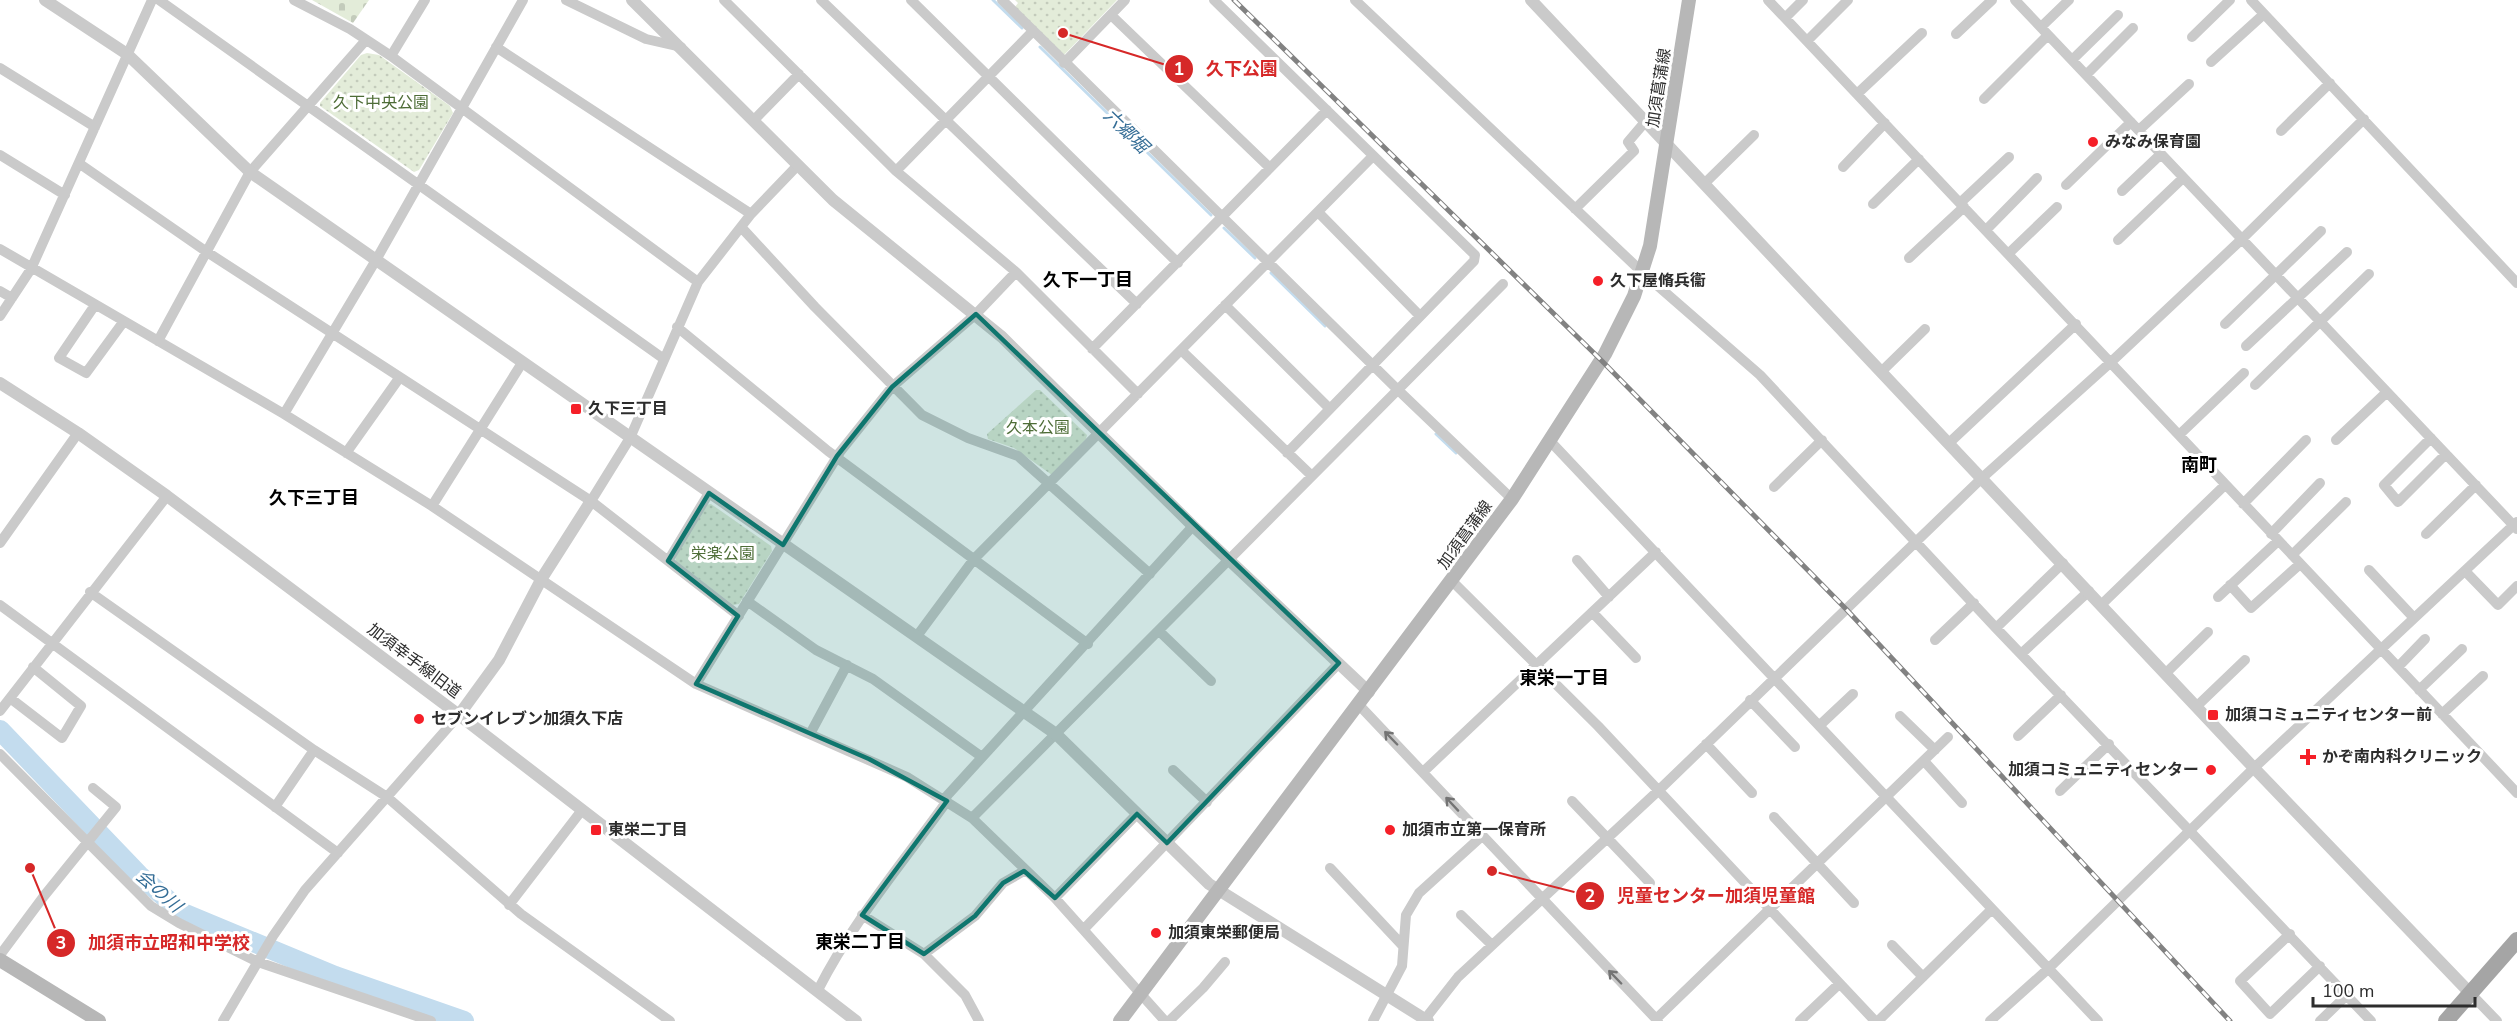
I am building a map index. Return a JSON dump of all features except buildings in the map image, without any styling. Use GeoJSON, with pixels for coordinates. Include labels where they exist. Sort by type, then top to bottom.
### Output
{"type":"FeatureCollection","features":[{"type":"Feature","properties":{"kind":"main road","name":"加須菖蒲線"},"geometry":{"type":"LineString","coordinates":[[1120,1021],[1512,499],[1605,354],[1642,273],[1657,212],[1689,0]]}},
{"type":"Feature","properties":{"kind":"main road"},"geometry":{"type":"LineString","coordinates":[[2446,1021],[2517,940]]}},
{"type":"Feature","properties":{"kind":"main road"},"geometry":{"type":"LineString","coordinates":[[0,960],[99,1021]]}},
{"type":"Feature","properties":{"kind":"street"},"geometry":{"type":"LineString","coordinates":[[45,0],[127,54],[250,172],[1056,734],[1217,890],[1426,1020],[1458,977],[1658,791],[1774,676],[1982,478],[2111,362],[2241,239],[2364,119]]}},
{"type":"Feature","properties":{"kind":"street"},"geometry":{"type":"LineString","coordinates":[[0,316],[31,269],[152,0]]}},
{"type":"Feature","properties":{"kind":"street"},"geometry":{"type":"LineString","coordinates":[[159,0],[664,359]]}},
{"type":"Feature","properties":{"kind":"street"},"geometry":{"type":"LineString","coordinates":[[294,0],[366,39],[391,56],[698,282]]}},
{"type":"Feature","properties":{"kind":"street"},"geometry":{"type":"LineString","coordinates":[[391,56],[425,0]]}},
{"type":"Feature","properties":{"kind":"street"},"geometry":{"type":"LineString","coordinates":[[284,414],[376,260],[523,0]]}},
{"type":"Feature","properties":{"kind":"street"},"geometry":{"type":"LineString","coordinates":[[566,0],[646,39],[681,47]]}},
{"type":"Feature","properties":{"kind":"street"},"geometry":{"type":"LineString","coordinates":[[632,0],[850,214],[976,314],[1228,560],[1369,692]]}},
{"type":"Feature","properties":{"kind":"street"},"geometry":{"type":"LineString","coordinates":[[724,0],[896,171],[1016,272],[1138,394]]}},
{"type":"Feature","properties":{"kind":"street"},"geometry":{"type":"LineString","coordinates":[[821,0],[1137,304]]}},
{"type":"Feature","properties":{"kind":"street"},"geometry":{"type":"LineString","coordinates":[[911,0],[1178,262]]}},
{"type":"Feature","properties":{"kind":"street"},"geometry":{"type":"LineString","coordinates":[[1002,0],[1396,389],[1512,499]]}},
{"type":"Feature","properties":{"kind":"street"},"geometry":{"type":"LineString","coordinates":[[1064,63],[1125,0]]}},
{"type":"Feature","properties":{"kind":"street"},"geometry":{"type":"LineString","coordinates":[[1214,0],[1475,255],[1474,261],[1287,453]]}},
{"type":"Feature","properties":{"kind":"street"},"geometry":{"type":"LineString","coordinates":[[1354,0],[1642,273],[1760,375],[1996,628],[2371,1021]]}},
{"type":"Feature","properties":{"kind":"street"},"geometry":{"type":"LineString","coordinates":[[1531,0],[2254,768],[2497,1021]]}},
{"type":"Feature","properties":{"kind":"street"},"geometry":{"type":"LineString","coordinates":[[1768,0],[2517,793]]}},
{"type":"Feature","properties":{"kind":"street"},"geometry":{"type":"LineString","coordinates":[[1785,18],[1803,0]]}},
{"type":"Feature","properties":{"kind":"street"},"geometry":{"type":"LineString","coordinates":[[1807,41],[1848,0]]}},
{"type":"Feature","properties":{"kind":"street"},"geometry":{"type":"LineString","coordinates":[[1956,34],[1992,0]]}},
{"type":"Feature","properties":{"kind":"street"},"geometry":{"type":"LineString","coordinates":[[1990,1021],[2048,969],[2254,768],[2516,525],[2015,0]]}},
{"type":"Feature","properties":{"kind":"street"},"geometry":{"type":"LineString","coordinates":[[1984,99],[2069,0]]}},
{"type":"Feature","properties":{"kind":"street"},"geometry":{"type":"LineString","coordinates":[[2192,37],[2230,0]]}},
{"type":"Feature","properties":{"kind":"street"},"geometry":{"type":"LineString","coordinates":[[2251,0],[2517,283]]}},
{"type":"Feature","properties":{"kind":"street"},"geometry":{"type":"LineString","coordinates":[[2211,62],[2264,14]]}},
{"type":"Feature","properties":{"kind":"street"},"geometry":{"type":"LineString","coordinates":[[1111,15],[1270,168]]}},
{"type":"Feature","properties":{"kind":"street"},"geometry":{"type":"LineString","coordinates":[[2072,60],[2118,15]]}},
{"type":"Feature","properties":{"kind":"street"},"geometry":{"type":"LineString","coordinates":[[2086,75],[2133,28]]}},
{"type":"Feature","properties":{"kind":"street"},"geometry":{"type":"LineString","coordinates":[[896,171],[1033,31]]}},
{"type":"Feature","properties":{"kind":"street"},"geometry":{"type":"LineString","coordinates":[[1857,94],[1922,33]]}},
{"type":"Feature","properties":{"kind":"street"},"geometry":{"type":"LineString","coordinates":[[158,340],[250,172],[366,39]]}},
{"type":"Feature","properties":{"kind":"street"},"geometry":{"type":"LineString","coordinates":[[496,47],[751,214]]}},
{"type":"Feature","properties":{"kind":"street"},"geometry":{"type":"LineString","coordinates":[[0,68],[95,127]]}},
{"type":"Feature","properties":{"kind":"street"},"geometry":{"type":"LineString","coordinates":[[753,121],[799,74]]}},
{"type":"Feature","properties":{"kind":"street"},"geometry":{"type":"LineString","coordinates":[[2281,131],[2330,83]]}},
{"type":"Feature","properties":{"kind":"street"},"geometry":{"type":"LineString","coordinates":[[2066,185],[2135,126],[2189,84]]}},
{"type":"Feature","properties":{"kind":"street"},"geometry":{"type":"LineString","coordinates":[[1092,349],[1327,110]]}},
{"type":"Feature","properties":{"kind":"street"},"geometry":{"type":"LineString","coordinates":[[1575,208],[1634,151],[1628,142],[1645,122]]}},
{"type":"Feature","properties":{"kind":"street"},"geometry":{"type":"LineString","coordinates":[[1843,167],[1885,123]]}},
{"type":"Feature","properties":{"kind":"street"},"geometry":{"type":"LineString","coordinates":[[1704,184],[1754,135]]}},
{"type":"Feature","properties":{"kind":"street"},"geometry":{"type":"LineString","coordinates":[[2122,191],[2161,154]]}},
{"type":"Feature","properties":{"kind":"street"},"geometry":{"type":"LineString","coordinates":[[0,155],[65,195]]}},
{"type":"Feature","properties":{"kind":"street"},"geometry":{"type":"LineString","coordinates":[[917,636],[974,559],[1373,156]]}},
{"type":"Feature","properties":{"kind":"street"},"geometry":{"type":"LineString","coordinates":[[1909,258],[2009,157]]}},
{"type":"Feature","properties":{"kind":"street"},"geometry":{"type":"LineString","coordinates":[[1873,204],[1919,159]]}},
{"type":"Feature","properties":{"kind":"street"},"geometry":{"type":"LineString","coordinates":[[80,164],[207,252],[591,501],[739,616]]}},
{"type":"Feature","properties":{"kind":"street"},"geometry":{"type":"LineString","coordinates":[[223,1021],[273,936],[305,890],[459,715],[499,660],[542,578],[630,438],[698,282],[751,214],[798,165]]}},
{"type":"Feature","properties":{"kind":"street"},"geometry":{"type":"LineString","coordinates":[[1986,230],[2037,178]]}},
{"type":"Feature","properties":{"kind":"street"},"geometry":{"type":"LineString","coordinates":[[2118,240],[2183,178]]}},
{"type":"Feature","properties":{"kind":"street"},"geometry":{"type":"LineString","coordinates":[[2008,254],[2057,207]]}},
{"type":"Feature","properties":{"kind":"street"},"geometry":{"type":"LineString","coordinates":[[1318,212],[1420,316]]}},
{"type":"Feature","properties":{"kind":"street"},"geometry":{"type":"LineString","coordinates":[[741,227],[892,387],[929,420],[968,438],[1013,453],[1150,574]]}},
{"type":"Feature","properties":{"kind":"street"},"geometry":{"type":"LineString","coordinates":[[2225,324],[2321,231]]}},
{"type":"Feature","properties":{"kind":"street"},"geometry":{"type":"LineString","coordinates":[[0,249],[284,414],[432,506],[696,684],[908,777],[945,800],[972,818],[1024,872],[1054,898],[1167,1021],[1203,988],[1225,962]]}},
{"type":"Feature","properties":{"kind":"street"},"geometry":{"type":"LineString","coordinates":[[2246,346],[2347,252]]}},
{"type":"Feature","properties":{"kind":"street"},"geometry":{"type":"LineString","coordinates":[[696,684],[837,456],[892,387],[976,314],[1016,272]]}},
{"type":"Feature","properties":{"kind":"street"},"geometry":{"type":"LineString","coordinates":[[2254,385],[2368,274]]}},
{"type":"Feature","properties":{"kind":"street"},"geometry":{"type":"LineString","coordinates":[[972,818],[1396,389],[1503,284]]}},
{"type":"Feature","properties":{"kind":"street"},"geometry":{"type":"LineString","coordinates":[[0,291],[12,298]]}},
{"type":"Feature","properties":{"kind":"street"},"geometry":{"type":"LineString","coordinates":[[95,305],[59,358],[86,373],[124,321]]}},
{"type":"Feature","properties":{"kind":"street"},"geometry":{"type":"LineString","coordinates":[[1224,305],[1330,409]]}},
{"type":"Feature","properties":{"kind":"street"},"geometry":{"type":"LineString","coordinates":[[1949,443],[2076,324]]}},
{"type":"Feature","properties":{"kind":"street"},"geometry":{"type":"LineString","coordinates":[[677,327],[837,456],[1088,644]]}},
{"type":"Feature","properties":{"kind":"street"},"geometry":{"type":"LineString","coordinates":[[1881,372],[1925,329]]}},
{"type":"Feature","properties":{"kind":"street"},"geometry":{"type":"LineString","coordinates":[[1182,351],[1312,476]]}},
{"type":"Feature","properties":{"kind":"street"},"geometry":{"type":"LineString","coordinates":[[432,506],[522,363]]}},
{"type":"Feature","properties":{"kind":"street"},"geometry":{"type":"LineString","coordinates":[[2179,435],[2244,374]]}},
{"type":"Feature","properties":{"kind":"street"},"geometry":{"type":"LineString","coordinates":[[346,453],[400,377]]}},
{"type":"Feature","properties":{"kind":"street","name":"加須幸手線旧道"},"geometry":{"type":"LineString","coordinates":[[0,383],[78,433],[167,496],[459,715],[819,990],[856,1021]]}},
{"type":"Feature","properties":{"kind":"street"},"geometry":{"type":"LineString","coordinates":[[2336,440],[2387,392]]}},
{"type":"Feature","properties":{"kind":"street"},"geometry":{"type":"LineString","coordinates":[[0,543],[78,433]]}},
{"type":"Feature","properties":{"kind":"street"},"geometry":{"type":"LineString","coordinates":[[2431,438],[2384,485],[2398,502],[2446,454]]}},
{"type":"Feature","properties":{"kind":"street"},"geometry":{"type":"LineString","coordinates":[[1774,487],[1822,440]]}},
{"type":"Feature","properties":{"kind":"street"},"geometry":{"type":"LineString","coordinates":[[2243,504],[2306,440]]}},
{"type":"Feature","properties":{"kind":"street"},"geometry":{"type":"LineString","coordinates":[[1550,441],[2098,1021]]}},
{"type":"Feature","properties":{"kind":"street"},"geometry":{"type":"LineString","coordinates":[[2218,597],[2275,537],[2320,483]]}},
{"type":"Feature","properties":{"kind":"street"},"geometry":{"type":"LineString","coordinates":[[2102,604],[2225,485]]}},
{"type":"Feature","properties":{"kind":"street"},"geometry":{"type":"LineString","coordinates":[[2426,534],[2476,485]]}},
{"type":"Feature","properties":{"kind":"street"},"geometry":{"type":"LineString","coordinates":[[668,561],[709,493]]}},
{"type":"Feature","properties":{"kind":"street"},"geometry":{"type":"LineString","coordinates":[[0,711],[90,592],[167,496]]}},
{"type":"Feature","properties":{"kind":"street"},"geometry":{"type":"LineString","coordinates":[[2292,555],[2346,502]]}},
{"type":"Feature","properties":{"kind":"street"},"geometry":{"type":"LineString","coordinates":[[819,990],[838,951],[945,800],[1193,526]]}},
{"type":"Feature","properties":{"kind":"street"},"geometry":{"type":"LineString","coordinates":[[1423,772],[1656,552]]}},
{"type":"Feature","properties":{"kind":"street"},"geometry":{"type":"LineString","coordinates":[[1576,560],[1609,597]]}},
{"type":"Feature","properties":{"kind":"street"},"geometry":{"type":"LineString","coordinates":[[1996,628],[2063,563]]}},
{"type":"Feature","properties":{"kind":"street"},"geometry":{"type":"LineString","coordinates":[[2230,585],[2251,608],[2300,564]]}},
{"type":"Feature","properties":{"kind":"street"},"geometry":{"type":"LineString","coordinates":[[2369,570],[2414,618]]}},
{"type":"Feature","properties":{"kind":"street"},"geometry":{"type":"LineString","coordinates":[[2464,571],[2498,604],[2517,586]]}},
{"type":"Feature","properties":{"kind":"street"},"geometry":{"type":"LineString","coordinates":[[1452,581],[1537,665],[1658,791],[1873,1020],[1923,977],[1992,909]]}},
{"type":"Feature","properties":{"kind":"street"},"geometry":{"type":"LineString","coordinates":[[2021,654],[2089,591]]}},
{"type":"Feature","properties":{"kind":"street"},"geometry":{"type":"LineString","coordinates":[[90,592],[314,750],[387,797],[509,905],[670,1021]]}},
{"type":"Feature","properties":{"kind":"street"},"geometry":{"type":"LineString","coordinates":[[747,601],[816,650],[873,679],[982,757]]}},
{"type":"Feature","properties":{"kind":"street"},"geometry":{"type":"LineString","coordinates":[[1935,640],[1974,603]]}},
{"type":"Feature","properties":{"kind":"street"},"geometry":{"type":"LineString","coordinates":[[0,605],[338,853]]}},
{"type":"Feature","properties":{"kind":"street"},"geometry":{"type":"LineString","coordinates":[[1593,613],[1636,658]]}},
{"type":"Feature","properties":{"kind":"street"},"geometry":{"type":"LineString","coordinates":[[1159,631],[1211,681]]}},
{"type":"Feature","properties":{"kind":"street"},"geometry":{"type":"LineString","coordinates":[[2166,673],[2208,632]]}},
{"type":"Feature","properties":{"kind":"street"},"geometry":{"type":"LineString","coordinates":[[2398,667],[2425,639]]}},
{"type":"Feature","properties":{"kind":"street"},"geometry":{"type":"LineString","coordinates":[[2419,690],[2462,649]]}},
{"type":"Feature","properties":{"kind":"street"},"geometry":{"type":"LineString","coordinates":[[2197,706],[2245,660]]}},
{"type":"Feature","properties":{"kind":"street"},"geometry":{"type":"LineString","coordinates":[[1084,929],[1339,663]]}},
{"type":"Feature","properties":{"kind":"street"},"geometry":{"type":"LineString","coordinates":[[810,734],[847,665]]}},
{"type":"Feature","properties":{"kind":"street"},"geometry":{"type":"LineString","coordinates":[[10,698],[62,738],[81,706],[33,667]]}},
{"type":"Feature","properties":{"kind":"street"},"geometry":{"type":"LineString","coordinates":[[2442,714],[2483,676]]}},
{"type":"Feature","properties":{"kind":"street"},"geometry":{"type":"LineString","coordinates":[[1820,725],[1853,693]]}},
{"type":"Feature","properties":{"kind":"street"},"geometry":{"type":"LineString","coordinates":[[2018,736],[2061,695]]}},
{"type":"Feature","properties":{"kind":"street"},"geometry":{"type":"LineString","coordinates":[[1750,700],[1795,747]]}},
{"type":"Feature","properties":{"kind":"street"},"geometry":{"type":"LineString","coordinates":[[1359,705],[1657,1020],[1888,798],[1948,737]]}},
{"type":"Feature","properties":{"kind":"street"},"geometry":{"type":"LineString","coordinates":[[1900,716],[1935,750]]}},
{"type":"Feature","properties":{"kind":"street"},"geometry":{"type":"LineString","coordinates":[[1706,744],[1752,793]]}},
{"type":"Feature","properties":{"kind":"street"},"geometry":{"type":"LineString","coordinates":[[2060,791],[2109,744]]}},
{"type":"Feature","properties":{"kind":"street"},"geometry":{"type":"LineString","coordinates":[[275,807],[314,750]]}},
{"type":"Feature","properties":{"kind":"street"},"geometry":{"type":"LineString","coordinates":[[0,754],[151,906],[179,923],[260,960],[431,1021]]}},
{"type":"Feature","properties":{"kind":"street"},"geometry":{"type":"LineString","coordinates":[[1924,761],[1962,803]]}},
{"type":"Feature","properties":{"kind":"street"},"geometry":{"type":"LineString","coordinates":[[1173,770],[1206,802]]}},
{"type":"Feature","properties":{"kind":"street"},"geometry":{"type":"LineString","coordinates":[[0,955],[116,807],[93,788]]}},
{"type":"Feature","properties":{"kind":"street"},"geometry":{"type":"LineString","coordinates":[[1572,801],[1650,883]]}},
{"type":"Feature","properties":{"kind":"street"},"geometry":{"type":"LineString","coordinates":[[509,905],[582,810]]}},
{"type":"Feature","properties":{"kind":"street"},"geometry":{"type":"LineString","coordinates":[[1054,898],[1137,814]]}},
{"type":"Feature","properties":{"kind":"street"},"geometry":{"type":"LineString","coordinates":[[1774,817],[1854,903]]}},
{"type":"Feature","properties":{"kind":"street"},"geometry":{"type":"LineString","coordinates":[[1373,1021],[1402,966],[1406,915],[1419,893],[1482,836]]}},
{"type":"Feature","properties":{"kind":"street"},"geometry":{"type":"LineString","coordinates":[[1330,868],[1403,946]]}},
{"type":"Feature","properties":{"kind":"street"},"geometry":{"type":"LineString","coordinates":[[924,954],[975,916],[1004,883],[1024,872]]}},
{"type":"Feature","properties":{"kind":"street"},"geometry":{"type":"LineString","coordinates":[[862,915],[924,954],[965,995],[979,1021]]}},
{"type":"Feature","properties":{"kind":"street"},"geometry":{"type":"LineString","coordinates":[[1461,915],[1492,945]]}},
{"type":"Feature","properties":{"kind":"street"},"geometry":{"type":"LineString","coordinates":[[2290,934],[2240,981],[2270,1014],[2320,966]]}},
{"type":"Feature","properties":{"kind":"street"},"geometry":{"type":"LineString","coordinates":[[1892,945],[1923,977]]}},
{"type":"Feature","properties":{"kind":"street"},"geometry":{"type":"LineString","coordinates":[[1800,1021],[1839,984]]}},
{"type":"Feature","properties":{"kind":"street"},"geometry":{"type":"LineString","coordinates":[[2320,1021],[2347,995]]}},
{"type":"Feature","properties":{"kind":"highlighted area"},"geometry":{"type":"Polygon","coordinates":[[[976,314],[1339,663],[1167,843],[1137,814],[1055,898],[1024,871],[1003,883],[975,916],[924,954],[862,915],[947,801],[869,759],[696,684],[738,616],[668,561],[709,493],[783,545],[837,456],[892,387],[976,314]]]}},
{"type":"Feature","properties":{"kind":"green space"},"geometry":{"type":"Polygon","coordinates":[[[312,0],[369,0],[353,23],[312,0]]]}},
{"type":"Feature","properties":{"kind":"green space"},"geometry":{"type":"Polygon","coordinates":[[[1015,0],[1117,0],[1064,55],[1015,7],[1018,3],[1015,0]]]}},
{"type":"Feature","properties":{"kind":"green space","name":"久下中央公園"},"geometry":{"type":"Polygon","coordinates":[[[367,53],[379,55],[450,106],[453,113],[419,170],[414,172],[320,106],[320,103],[361,55],[367,53]]]}},
{"type":"Feature","properties":{"kind":"green space","name":"久本公園"},"geometry":{"type":"Polygon","coordinates":[[[1036,390],[1040,390],[1087,435],[1086,439],[1052,475],[1014,448],[988,439],[987,434],[1036,390]]]}},
{"type":"Feature","properties":{"kind":"green space","name":"栄楽公園"},"geometry":{"type":"Polygon","coordinates":[[[711,504],[771,546],[772,551],[739,604],[733,605],[676,561],[675,556],[705,505],[711,504]]]}},
{"type":"Feature","properties":{"kind":"waterway","name":"六郷堀"},"geometry":{"type":"LineString","coordinates":[[993,0],[1022,28]]}},
{"type":"Feature","properties":{"kind":"waterway","name":"六郷堀"},"geometry":{"type":"LineString","coordinates":[[1040,47],[1211,215]]}},
{"type":"Feature","properties":{"kind":"waterway","name":"六郷堀"},"geometry":{"type":"LineString","coordinates":[[1224,228],[1255,258]]}},
{"type":"Feature","properties":{"kind":"waterway","name":"六郷堀"},"geometry":{"type":"LineString","coordinates":[[1271,273],[1325,326]]}},
{"type":"Feature","properties":{"kind":"waterway","name":"六郷堀"},"geometry":{"type":"LineString","coordinates":[[1436,434],[1456,453]]}},
{"type":"Feature","properties":{"kind":"waterway","name":"会の川"},"geometry":{"type":"LineString","coordinates":[[0,730],[139,875],[183,913],[335,976],[464,1021]]}},
{"type":"Feature","properties":{"kind":"railway"},"geometry":{"type":"LineString","coordinates":[[1234,0],[1601,360],[1846,609],[2230,1021]]}},
{"type":"Feature","properties":{"kind":"place","name":"久下公園"},"geometry":{"type":"Point","coordinates":[1063,33]}},
{"type":"Feature","properties":{"kind":"place","name":"みなみ保育園"},"geometry":{"type":"Point","coordinates":[2093,142]}},
{"type":"Feature","properties":{"kind":"place","name":"久下屋脩兵衞"},"geometry":{"type":"Point","coordinates":[1598,281]}},
{"type":"Feature","properties":{"kind":"place","name":"久下三丁目"},"geometry":{"type":"Point","coordinates":[576,409]}},
{"type":"Feature","properties":{"kind":"place","name":"加須コミュニティセンター前"},"geometry":{"type":"Point","coordinates":[2213,715]}},
{"type":"Feature","properties":{"kind":"place","name":"セブンイレブン加須久下店"},"geometry":{"type":"Point","coordinates":[419,719]}},
{"type":"Feature","properties":{"kind":"place","name":"かぞ南内科クリニック"},"geometry":{"type":"Point","coordinates":[2308,757]}},
{"type":"Feature","properties":{"kind":"place","name":"加須コミュニティセンター"},"geometry":{"type":"Point","coordinates":[2211,770]}},
{"type":"Feature","properties":{"kind":"place","name":"東栄二丁目"},"geometry":{"type":"Point","coordinates":[596,830]}},
{"type":"Feature","properties":{"kind":"place","name":"加須市立第一保育所"},"geometry":{"type":"Point","coordinates":[1390,830]}},
{"type":"Feature","properties":{"kind":"place","name":"加須市立昭和中学校"},"geometry":{"type":"Point","coordinates":[30,868]}},
{"type":"Feature","properties":{"kind":"place","name":"児童センター加須児童館"},"geometry":{"type":"Point","coordinates":[1492,871]}},
{"type":"Feature","properties":{"kind":"place","name":"加須東栄郵便局"},"geometry":{"type":"Point","coordinates":[1156,933]}},
{"type":"Feature","properties":{"kind":"district","name":"久下一丁目"},"geometry":{"type":"Point","coordinates":[1088,280]}},
{"type":"Feature","properties":{"kind":"district","name":"南町"},"geometry":{"type":"Point","coordinates":[2199,465]}},
{"type":"Feature","properties":{"kind":"district","name":"久下三丁目"},"geometry":{"type":"Point","coordinates":[314,498]}},
{"type":"Feature","properties":{"kind":"district","name":"東栄一丁目"},"geometry":{"type":"Point","coordinates":[1564,678]}},
{"type":"Feature","properties":{"kind":"district","name":"東栄二丁目"},"geometry":{"type":"Point","coordinates":[860,942]}}]}
